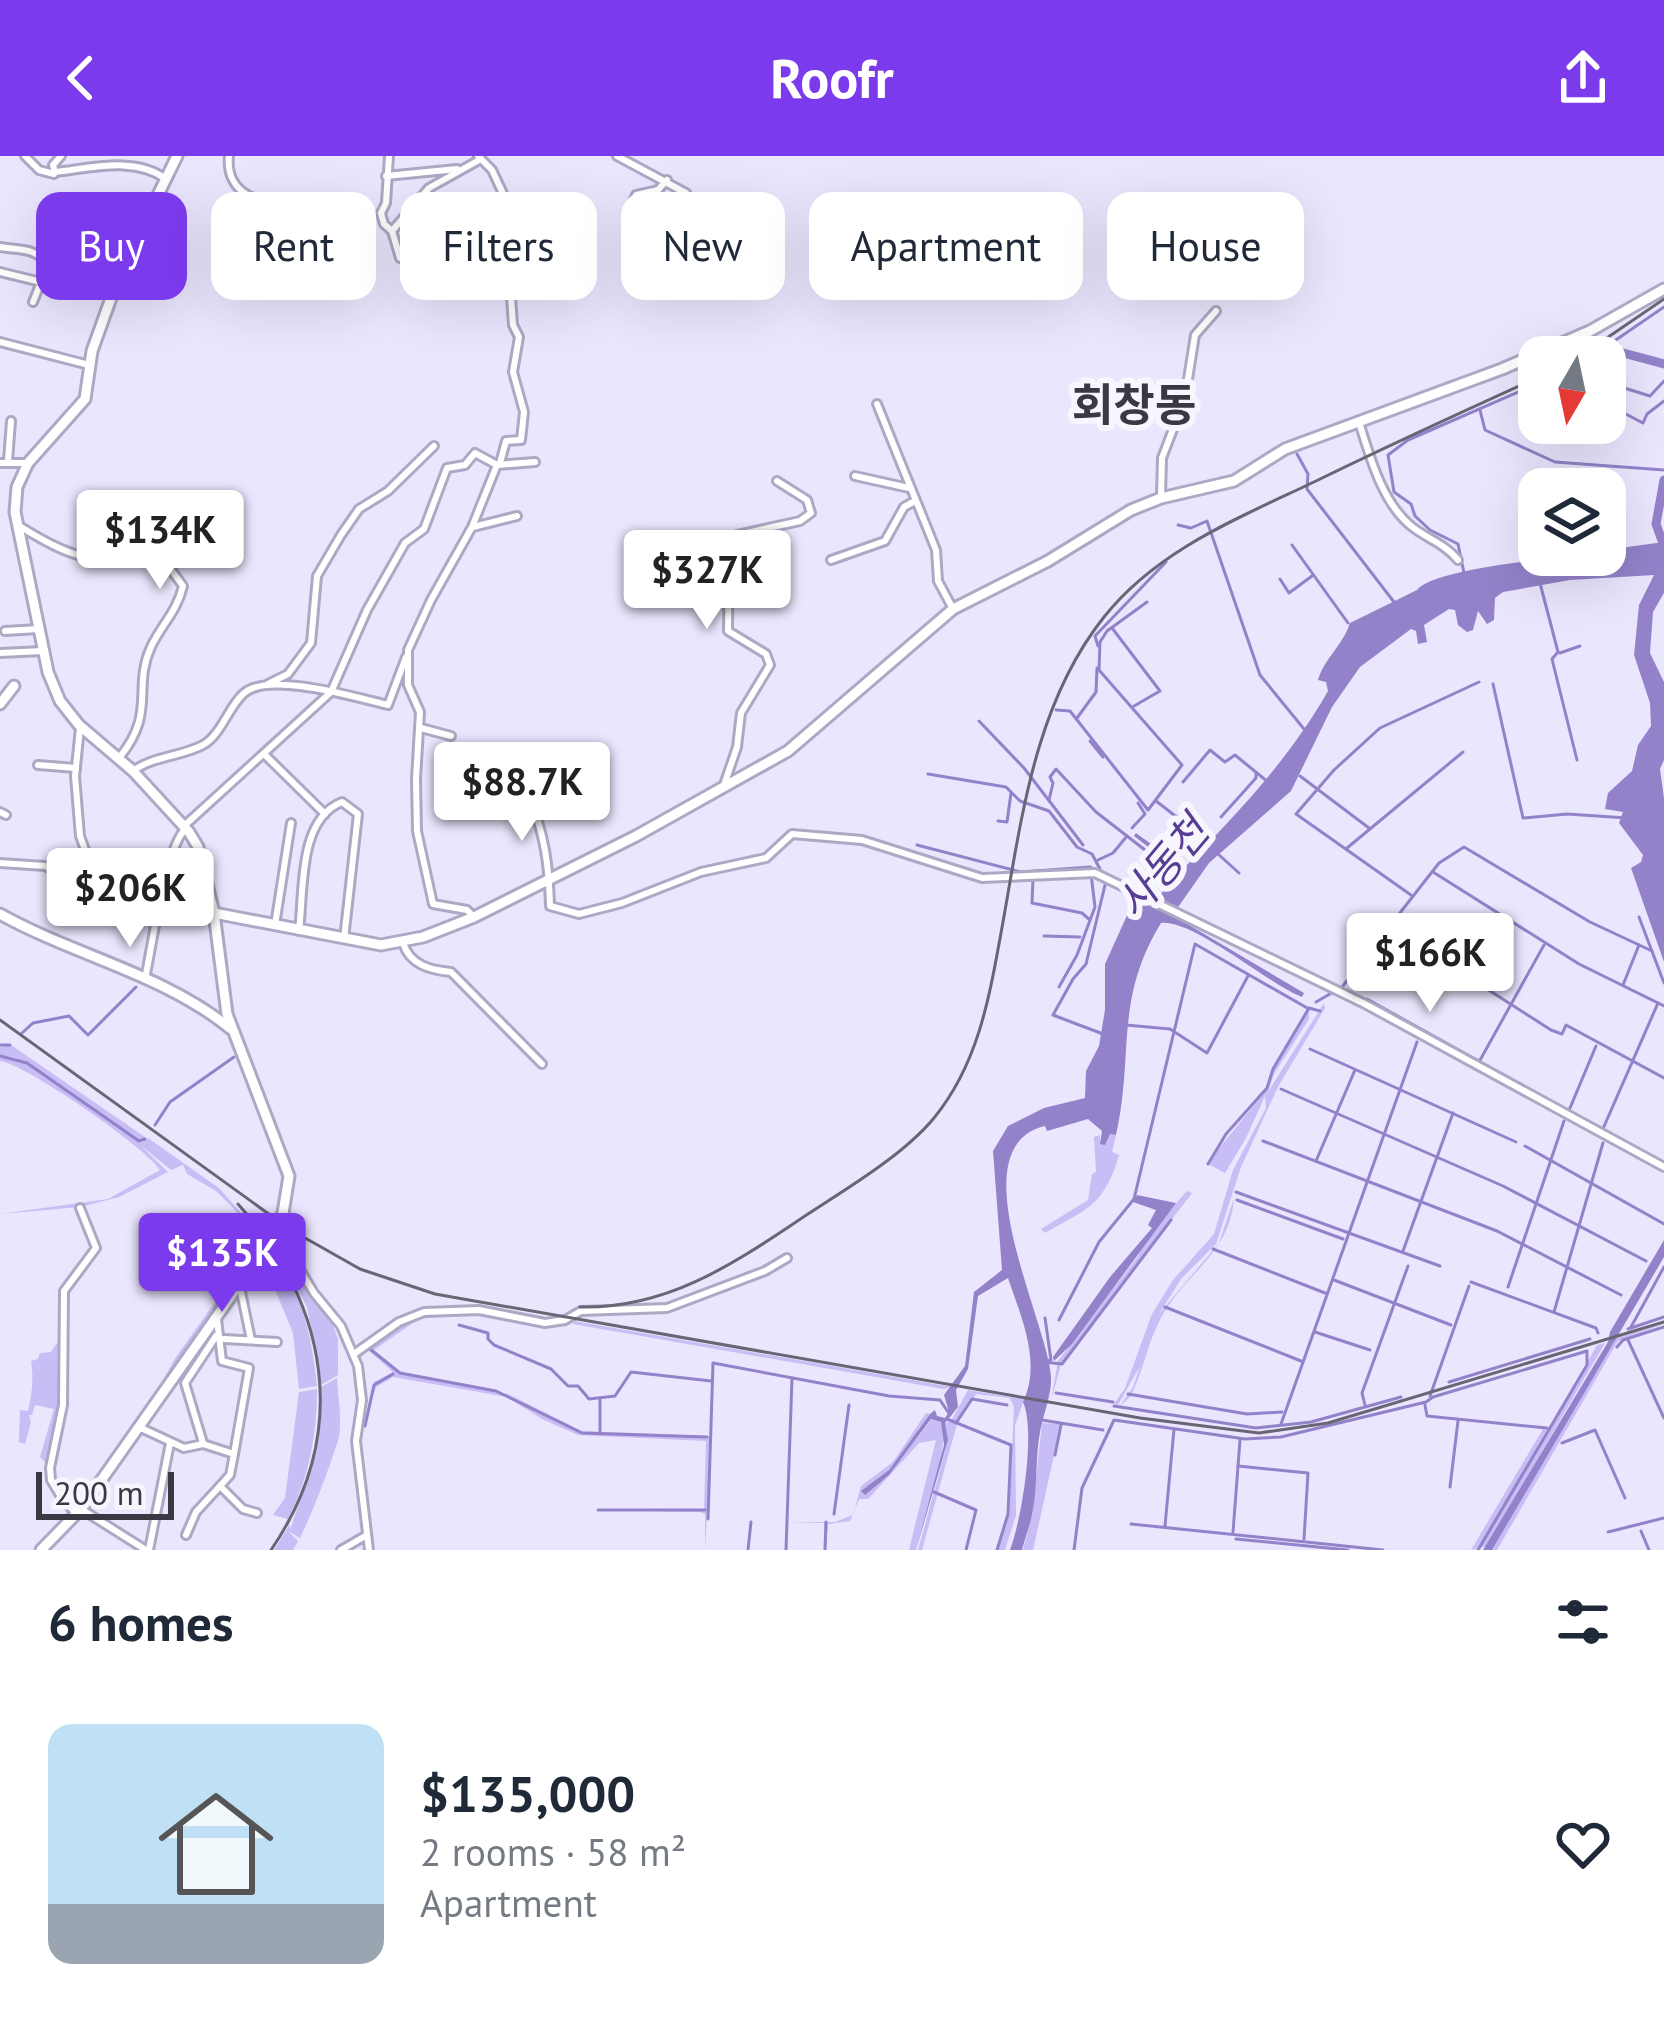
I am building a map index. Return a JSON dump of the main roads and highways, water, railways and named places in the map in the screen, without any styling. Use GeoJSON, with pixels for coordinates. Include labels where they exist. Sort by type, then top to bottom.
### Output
{"type":"FeatureCollection","features":[{"type":"Feature","properties":{"kind":"main road"},"geometry":{"type":"LineString","coordinates":[[41,1550],[80,1511],[218,1318],[265,1248],[288,1195],[286,1165],[231,1029],[201,856],[184,827],[133,771],[79,725],[55,691],[38,629],[15,497],[28,463],[83,404],[88,365],[120,272],[177,156]]}},
{"type":"Feature","properties":{"kind":"main road"},"geometry":{"type":"LineString","coordinates":[[214,914],[381,945],[403,943],[474,917],[552,880],[802,741],[953,609],[1048,561],[1131,510],[1161,498],[1234,482],[1285,449],[1590,332],[1664,289]]}},
{"type":"Feature","properties":{"kind":"main road"},"geometry":{"type":"LineString","coordinates":[[0,704],[14,686]]}},
{"type":"Feature","properties":{"kind":"main road"},"geometry":{"type":"LineString","coordinates":[[0,914],[60,946],[193,1000],[231,1029]]}},
{"type":"Feature","properties":{"kind":"waterway"},"geometry":{"type":"LineString","coordinates":[[1622,336],[1664,307]]}},
{"type":"Feature","properties":{"kind":"waterway"},"geometry":{"type":"LineString","coordinates":[[1626,354],[1664,364]]}},
{"type":"Feature","properties":{"kind":"waterway"},"geometry":{"type":"LineString","coordinates":[[1626,389],[1650,396],[1664,381]]}},
{"type":"Feature","properties":{"kind":"waterway"},"geometry":{"type":"LineString","coordinates":[[1464,573],[1458,544],[1430,530],[1415,516],[1411,504],[1394,492],[1388,455],[1408,440],[1518,392]]}},
{"type":"Feature","properties":{"kind":"waterway"},"geometry":{"type":"LineString","coordinates":[[1626,414],[1643,423],[1664,401]]}},
{"type":"Feature","properties":{"kind":"waterway"},"geometry":{"type":"LineString","coordinates":[[1480,410],[1485,430],[1555,462],[1664,470]]}},
{"type":"Feature","properties":{"kind":"waterway"},"geometry":{"type":"LineString","coordinates":[[1297,454],[1308,474],[1307,489],[1394,602]]}},
{"type":"Feature","properties":{"kind":"waterway"},"geometry":{"type":"LineString","coordinates":[[1664,480],[1656,524],[1664,546]]}},
{"type":"Feature","properties":{"kind":"waterway"},"geometry":{"type":"LineString","coordinates":[[1178,525],[1191,528],[1207,521],[1260,675],[1304,729]]}},
{"type":"Feature","properties":{"kind":"waterway"},"geometry":{"type":"LineString","coordinates":[[1292,545],[1348,623]]}},
{"type":"Feature","properties":{"kind":"waterway"},"geometry":{"type":"LineString","coordinates":[[1098,646],[1095,636],[1166,562]]}},
{"type":"Feature","properties":{"kind":"waterway"},"geometry":{"type":"LineString","coordinates":[[1280,579],[1289,593],[1312,576]]}},
{"type":"Feature","properties":{"kind":"waterway"},"geometry":{"type":"LineString","coordinates":[[1540,583],[1558,652],[1552,659],[1577,760]]}},
{"type":"Feature","properties":{"kind":"waterway"},"geometry":{"type":"LineString","coordinates":[[1056,710],[1070,711],[1148,810],[1182,765],[1099,670],[1100,642],[1107,631],[1147,602]]}},
{"type":"Feature","properties":{"kind":"waterway"},"geometry":{"type":"LineString","coordinates":[[1112,628],[1160,691],[1134,706]]}},
{"type":"Feature","properties":{"kind":"waterway"},"geometry":{"type":"LineString","coordinates":[[1560,653],[1580,646]]}},
{"type":"Feature","properties":{"kind":"waterway"},"geometry":{"type":"LineString","coordinates":[[1077,718],[1096,692],[1097,668]]}},
{"type":"Feature","properties":{"kind":"waterway"},"geometry":{"type":"LineString","coordinates":[[1411,895],[1296,814],[1380,728],[1479,682]]}},
{"type":"Feature","properties":{"kind":"waterway"},"geometry":{"type":"LineString","coordinates":[[1493,684],[1523,818],[1567,814],[1627,818]]}},
{"type":"Feature","properties":{"kind":"waterway"},"geometry":{"type":"LineString","coordinates":[[979,721],[1024,768],[1083,845]]}},
{"type":"Feature","properties":{"kind":"waterway"},"geometry":{"type":"LineString","coordinates":[[1090,741],[1103,757]]}},
{"type":"Feature","properties":{"kind":"waterway"},"geometry":{"type":"LineString","coordinates":[[1183,782],[1210,750],[1225,762],[1235,755],[1268,782]]}},
{"type":"Feature","properties":{"kind":"waterway"},"geometry":{"type":"LineString","coordinates":[[1347,848],[1463,752]]}},
{"type":"Feature","properties":{"kind":"waterway","name":"사동천"},"geometry":{"type":"LineString","coordinates":[[1049,800],[1050,777],[1056,769],[1096,812],[1176,874]]}},
{"type":"Feature","properties":{"kind":"waterway","name":"사동천"},"geometry":{"type":"LineString","coordinates":[[1221,817],[1256,773]]}},
{"type":"Feature","properties":{"kind":"waterway","name":"사동천"},"geometry":{"type":"LineString","coordinates":[[928,774],[1006,787],[1020,801],[1049,811],[1077,847],[1092,854],[1100,869]]}},
{"type":"Feature","properties":{"kind":"waterway"},"geometry":{"type":"LineString","coordinates":[[1300,776],[1369,828]]}},
{"type":"Feature","properties":{"kind":"waterway"},"geometry":{"type":"LineString","coordinates":[[998,821],[1007,822],[1011,793]]}},
{"type":"Feature","properties":{"kind":"waterway","name":"사동천"},"geometry":{"type":"LineString","coordinates":[[1156,801],[1209,842]]}},
{"type":"Feature","properties":{"kind":"waterway"},"geometry":{"type":"LineString","coordinates":[[1132,828],[1145,814],[1138,803]]}},
{"type":"Feature","properties":{"kind":"waterway","name":"사동천"},"geometry":{"type":"LineString","coordinates":[[1098,860],[1113,853],[1127,836]]}},
{"type":"Feature","properties":{"kind":"waterway","name":"사동천"},"geometry":{"type":"LineString","coordinates":[[917,845],[1021,872],[1090,867],[1110,877]]}},
{"type":"Feature","properties":{"kind":"waterway"},"geometry":{"type":"LineString","coordinates":[[1316,1002],[1342,987],[1439,863],[1464,847],[1590,922],[1652,951]]}},
{"type":"Feature","properties":{"kind":"waterway","name":"사동천"},"geometry":{"type":"LineString","coordinates":[[1218,854],[1239,873]]}},
{"type":"Feature","properties":{"kind":"waterway"},"geometry":{"type":"LineString","coordinates":[[1433,872],[1579,964],[1664,1006]]}},
{"type":"Feature","properties":{"kind":"waterway","name":"사동천"},"geometry":{"type":"LineString","coordinates":[[1059,987],[1095,907],[1091,874]]}},
{"type":"Feature","properties":{"kind":"waterway"},"geometry":{"type":"LineString","coordinates":[[1033,878],[1032,903],[1082,913],[1090,920]]}},
{"type":"Feature","properties":{"kind":"waterway","name":"사동천"},"geometry":{"type":"LineString","coordinates":[[1103,1034],[1053,1015],[1086,964],[1106,881]]}},
{"type":"Feature","properties":{"kind":"waterway"},"geometry":{"type":"LineString","coordinates":[[1639,917],[1664,983]]}},
{"type":"Feature","properties":{"kind":"waterway"},"geometry":{"type":"LineString","coordinates":[[1389,926],[1551,1030],[1562,1034],[1566,1025],[1664,1078]]}},
{"type":"Feature","properties":{"kind":"waterway"},"geometry":{"type":"LineString","coordinates":[[1044,936],[1080,937]]}},
{"type":"Feature","properties":{"kind":"waterway"},"geometry":{"type":"LineString","coordinates":[[1059,1320],[1099,1242],[1134,1199],[1195,944],[1309,1009]]}},
{"type":"Feature","properties":{"kind":"waterway"},"geometry":{"type":"LineString","coordinates":[[1479,1062],[1544,945]]}},
{"type":"Feature","properties":{"kind":"waterway"},"geometry":{"type":"LineString","coordinates":[[1623,985],[1639,945]]}},
{"type":"Feature","properties":{"kind":"waterway"},"geometry":{"type":"LineString","coordinates":[[1126,1025],[1170,1029],[1207,1053],[1248,976]]}},
{"type":"Feature","properties":{"kind":"waterway"},"geometry":{"type":"LineString","coordinates":[[22,1033],[33,1023],[69,1016],[88,1035],[136,987]]}},
{"type":"Feature","properties":{"kind":"waterway"},"geometry":{"type":"LineString","coordinates":[[1362,1002],[1367,999],[1662,1163]]}},
{"type":"Feature","properties":{"kind":"waterway"},"geometry":{"type":"LineString","coordinates":[[1602,1131],[1658,1003]]}},
{"type":"Feature","properties":{"kind":"waterway"},"geometry":{"type":"LineString","coordinates":[[1208,1164],[1226,1134],[1267,1088],[1309,1008],[1320,1011]]}},
{"type":"Feature","properties":{"kind":"waterway"},"geometry":{"type":"LineString","coordinates":[[1281,1424],[1417,1042]]}},
{"type":"Feature","properties":{"kind":"waterway"},"geometry":{"type":"LineString","coordinates":[[0,1045],[10,1045]]}},
{"type":"Feature","properties":{"kind":"waterway"},"geometry":{"type":"LineString","coordinates":[[1570,1108],[1596,1046]]}},
{"type":"Feature","properties":{"kind":"waterway"},"geometry":{"type":"LineString","coordinates":[[1310,1049],[1516,1142]]}},
{"type":"Feature","properties":{"kind":"waterway"},"geometry":{"type":"LineString","coordinates":[[0,1056],[27,1063],[139,1141],[145,1139]]}},
{"type":"Feature","properties":{"kind":"waterway"},"geometry":{"type":"LineString","coordinates":[[155,1125],[170,1102],[234,1057]]}},
{"type":"Feature","properties":{"kind":"waterway"},"geometry":{"type":"LineString","coordinates":[[1316,1161],[1355,1070]]}},
{"type":"Feature","properties":{"kind":"waterway"},"geometry":{"type":"LineString","coordinates":[[1281,1089],[1503,1186],[1646,1261]]}},
{"type":"Feature","properties":{"kind":"waterway"},"geometry":{"type":"LineString","coordinates":[[1403,1251],[1453,1113]]}},
{"type":"Feature","properties":{"kind":"waterway"},"geometry":{"type":"LineString","coordinates":[[1508,1287],[1564,1121]]}},
{"type":"Feature","properties":{"kind":"waterway"},"geometry":{"type":"LineString","coordinates":[[1263,1141],[1497,1231],[1621,1295]]}},
{"type":"Feature","properties":{"kind":"waterway"},"geometry":{"type":"LineString","coordinates":[[1554,1312],[1603,1143]]}},
{"type":"Feature","properties":{"kind":"waterway"},"geometry":{"type":"LineString","coordinates":[[1525,1146],[1664,1224]]}},
{"type":"Feature","properties":{"kind":"waterway"},"geometry":{"type":"LineString","coordinates":[[1236,1192],[1440,1266]]}},
{"type":"Feature","properties":{"kind":"waterway"},"geometry":{"type":"LineString","coordinates":[[1237,1200],[1343,1239]]}},
{"type":"Feature","properties":{"kind":"waterway"},"geometry":{"type":"LineString","coordinates":[[1044,1362],[1062,1364],[1171,1220]]}},
{"type":"Feature","properties":{"kind":"waterway"},"geometry":{"type":"LineString","coordinates":[[1213,1249],[1325,1293]]}},
{"type":"Feature","properties":{"kind":"waterway"},"geometry":{"type":"LineString","coordinates":[[1365,1405],[1362,1393],[1408,1266]]}},
{"type":"Feature","properties":{"kind":"waterway"},"geometry":{"type":"LineString","coordinates":[[1631,1327],[1664,1267]]}},
{"type":"Feature","properties":{"kind":"waterway"},"geometry":{"type":"LineString","coordinates":[[1334,1280],[1451,1325]]}},
{"type":"Feature","properties":{"kind":"waterway"},"geometry":{"type":"LineString","coordinates":[[1471,1282],[1596,1328],[1598,1333]]}},
{"type":"Feature","properties":{"kind":"waterway"},"geometry":{"type":"LineString","coordinates":[[1430,1396],[1469,1286]]}},
{"type":"Feature","properties":{"kind":"waterway"},"geometry":{"type":"LineString","coordinates":[[1165,1307],[1301,1361]]}},
{"type":"Feature","properties":{"kind":"waterway"},"geometry":{"type":"LineString","coordinates":[[1628,1329],[1664,1317]]}},
{"type":"Feature","properties":{"kind":"waterway"},"geometry":{"type":"LineString","coordinates":[[1045,1318],[1051,1360],[1045,1361]]}},
{"type":"Feature","properties":{"kind":"waterway"},"geometry":{"type":"LineString","coordinates":[[459,1325],[488,1333],[494,1345],[551,1369],[589,1399],[615,1396],[631,1372],[711,1381]]}},
{"type":"Feature","properties":{"kind":"waterway"},"geometry":{"type":"LineString","coordinates":[[1617,1347],[1623,1340],[1664,1327]]}},
{"type":"Feature","properties":{"kind":"waterway"},"geometry":{"type":"LineString","coordinates":[[1315,1332],[1370,1350]]}},
{"type":"Feature","properties":{"kind":"waterway"},"geometry":{"type":"LineString","coordinates":[[1449,1382],[1590,1339]]}},
{"type":"Feature","properties":{"kind":"waterway"},"geometry":{"type":"LineString","coordinates":[[1628,1340],[1664,1418]]}},
{"type":"Feature","properties":{"kind":"waterway"},"geometry":{"type":"LineString","coordinates":[[370,1349],[400,1373],[496,1391],[582,1433],[707,1437]]}},
{"type":"Feature","properties":{"kind":"waterway"},"geometry":{"type":"LineString","coordinates":[[1074,1550],[1082,1488],[1114,1420],[1245,1439],[1281,1437],[1426,1402],[1587,1351],[1587,1365],[1478,1550]]}},
{"type":"Feature","properties":{"kind":"waterway"},"geometry":{"type":"LineString","coordinates":[[708,1519],[713,1363],[889,1396],[940,1400],[950,1415]]}},
{"type":"Feature","properties":{"kind":"waterway"},"geometry":{"type":"LineString","coordinates":[[365,1426],[374,1385],[393,1374]]}},
{"type":"Feature","properties":{"kind":"waterway"},"geometry":{"type":"LineString","coordinates":[[786,1550],[792,1378]]}},
{"type":"Feature","properties":{"kind":"waterway"},"geometry":{"type":"LineString","coordinates":[[1056,1393],[1113,1402]]}},
{"type":"Feature","properties":{"kind":"waterway"},"geometry":{"type":"LineString","coordinates":[[1128,1394],[1247,1414],[1282,1412]]}},
{"type":"Feature","properties":{"kind":"waterway"},"geometry":{"type":"LineString","coordinates":[[1114,1406],[1256,1428],[1311,1422],[1401,1397]]}},
{"type":"Feature","properties":{"kind":"waterway"},"geometry":{"type":"LineString","coordinates":[[956,1423],[972,1399],[1007,1405]]}},
{"type":"Feature","properties":{"kind":"waterway"},"geometry":{"type":"LineString","coordinates":[[600,1400],[600,1433]]}},
{"type":"Feature","properties":{"kind":"waterway"},"geometry":{"type":"LineString","coordinates":[[834,1514],[849,1405]]}},
{"type":"Feature","properties":{"kind":"waterway"},"geometry":{"type":"LineString","coordinates":[[1425,1405],[1427,1416],[1547,1428]]}},
{"type":"Feature","properties":{"kind":"waterway"},"geometry":{"type":"LineString","coordinates":[[947,1419],[1011,1445],[1008,1514],[997,1550]]}},
{"type":"Feature","properties":{"kind":"waterway"},"geometry":{"type":"LineString","coordinates":[[1042,1420],[1103,1430]]}},
{"type":"Feature","properties":{"kind":"waterway"},"geometry":{"type":"LineString","coordinates":[[1450,1487],[1458,1421]]}},
{"type":"Feature","properties":{"kind":"waterway"},"geometry":{"type":"LineString","coordinates":[[1055,1455],[1061,1425]]}},
{"type":"Feature","properties":{"kind":"waterway"},"geometry":{"type":"LineString","coordinates":[[1165,1526],[1174,1429]]}},
{"type":"Feature","properties":{"kind":"waterway"},"geometry":{"type":"LineString","coordinates":[[1562,1443],[1595,1430],[1625,1498]]}},
{"type":"Feature","properties":{"kind":"waterway"},"geometry":{"type":"LineString","coordinates":[[1233,1532],[1240,1440]]}},
{"type":"Feature","properties":{"kind":"waterway"},"geometry":{"type":"LineString","coordinates":[[1238,1466],[1308,1473],[1304,1539]]}},
{"type":"Feature","properties":{"kind":"waterway"},"geometry":{"type":"LineString","coordinates":[[934,1492],[976,1510],[966,1550]]}},
{"type":"Feature","properties":{"kind":"waterway"},"geometry":{"type":"LineString","coordinates":[[598,1510],[705,1510]]}},
{"type":"Feature","properties":{"kind":"waterway"},"geometry":{"type":"LineString","coordinates":[[1608,1532],[1664,1518]]}},
{"type":"Feature","properties":{"kind":"waterway"},"geometry":{"type":"LineString","coordinates":[[748,1550],[751,1522]]}},
{"type":"Feature","properties":{"kind":"waterway"},"geometry":{"type":"LineString","coordinates":[[825,1550],[826,1522]]}},
{"type":"Feature","properties":{"kind":"waterway"},"geometry":{"type":"LineString","coordinates":[[1131,1524],[1383,1550]]}},
{"type":"Feature","properties":{"kind":"waterway"},"geometry":{"type":"LineString","coordinates":[[1641,1531],[1649,1550]]}},
{"type":"Feature","properties":{"kind":"waterway"},"geometry":{"type":"LineString","coordinates":[[1236,1539],[1348,1550]]}},
{"type":"Feature","properties":{"kind":"railway"},"geometry":{"type":"LineString","coordinates":[[1610,336],[1664,299]]}},
{"type":"Feature","properties":{"kind":"railway"},"geometry":{"type":"LineString","coordinates":[[580,1307],[640,1301],[720,1269],[869,1174],[934,1118],[961,1076],[979,1030],[1045,727],[1080,652],[1126,593],[1175,554],[1230,522],[1518,387]]}},
{"type":"Feature","properties":{"kind":"railway"},"geometry":{"type":"LineString","coordinates":[[0,1020],[291,1230],[360,1269],[435,1294],[1140,1418],[1259,1433],[1328,1423],[1664,1322]]}},
{"type":"Feature","properties":{"kind":"railway"},"geometry":{"type":"LineString","coordinates":[[238,1204],[269,1243],[293,1285],[310,1327],[319,1371],[320,1416],[312,1461],[296,1506],[271,1550]]}},
{"type":"Feature","properties":{"kind":"district","name":"회창동"},"geometry":{"type":"Point","coordinates":[1134,405]}}]}
